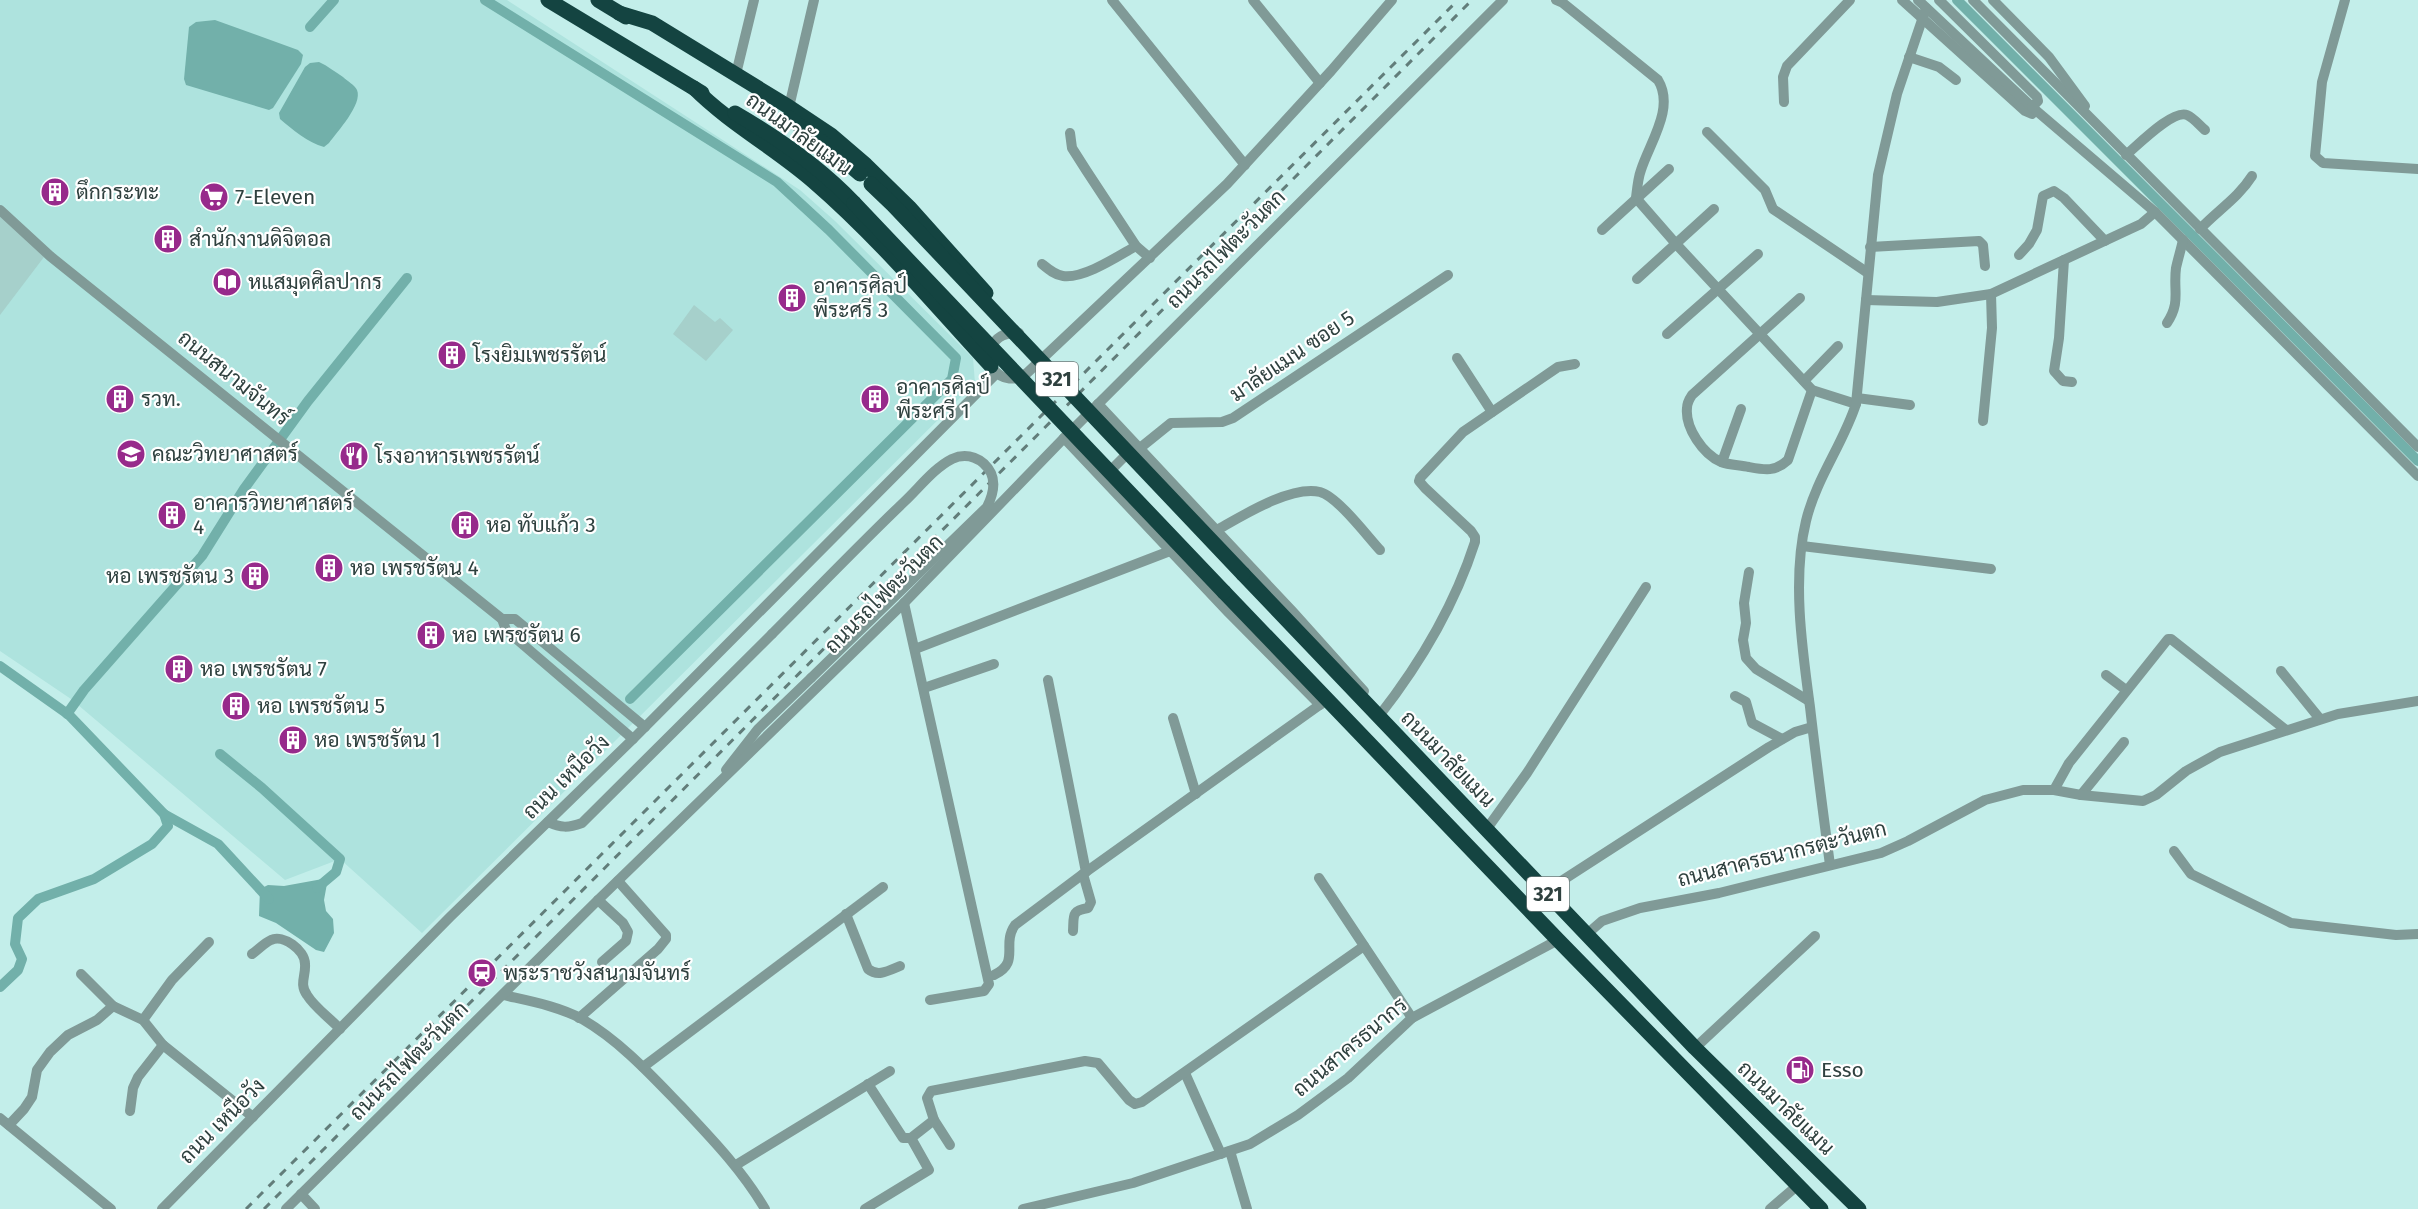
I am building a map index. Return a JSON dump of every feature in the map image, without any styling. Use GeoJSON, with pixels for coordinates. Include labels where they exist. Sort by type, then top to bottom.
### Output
{"type":"FeatureCollection","features":[{"type":"Feature","properties":{"kind":"highway","name":"ถนนมาลัยแมน"},"geometry":{"type":"LineString","coordinates":[[548,0],[777,139],[820,171],[854,203],[1224,592],[1324,702],[1821,1209]]}},
{"type":"Feature","properties":{"kind":"highway","name":"ถนนมาลัยแมน"},"geometry":{"type":"LineString","coordinates":[[598,0],[617,7],[787,116],[825,144],[893,205],[1695,1048],[1806,1154],[1859,1209]]}},
{"type":"Feature","properties":{"kind":"highway"},"geometry":{"type":"LineString","coordinates":[[617,7],[652,23],[789,106],[831,135],[909,207],[1045,357]]}},
{"type":"Feature","properties":{"kind":"highway"},"geometry":{"type":"LineString","coordinates":[[694,88],[722,115],[795,166],[830,196],[880,245],[994,370]]}},
{"type":"Feature","properties":{"kind":"street"},"geometry":{"type":"LineString","coordinates":[[736,74],[754,0]]}},
{"type":"Feature","properties":{"kind":"street"},"geometry":{"type":"LineString","coordinates":[[789,106],[814,0]]}},
{"type":"Feature","properties":{"kind":"street"},"geometry":{"type":"LineString","coordinates":[[1112,0],[1245,165]]}},
{"type":"Feature","properties":{"kind":"street"},"geometry":{"type":"LineString","coordinates":[[1253,0],[1320,83]]}},
{"type":"Feature","properties":{"kind":"street"},"geometry":{"type":"LineString","coordinates":[[1045,357],[1245,165],[1392,0]]}},
{"type":"Feature","properties":{"kind":"street","name":"ถนนรถไฟตะวันตก"},"geometry":{"type":"LineString","coordinates":[[286,1209],[721,779],[904,603],[1064,438],[1503,0]]}},
{"type":"Feature","properties":{"kind":"street"},"geometry":{"type":"LineString","coordinates":[[1784,102],[1783,77],[1787,66],[1850,0]]}},
{"type":"Feature","properties":{"kind":"street"},"geometry":{"type":"LineString","coordinates":[[1902,0],[2025,111],[2050,123]]}},
{"type":"Feature","properties":{"kind":"street"},"geometry":{"type":"LineString","coordinates":[[1939,0],[2037,97],[2038,101],[2032,107]]}},
{"type":"Feature","properties":{"kind":"street"},"geometry":{"type":"LineString","coordinates":[[1973,0],[2418,447]]}},
{"type":"Feature","properties":{"kind":"street"},"geometry":{"type":"LineString","coordinates":[[1993,0],[2049,57],[2103,132]]}},
{"type":"Feature","properties":{"kind":"street"},"geometry":{"type":"LineString","coordinates":[[2344,0],[2322,82],[2315,156],[2323,163],[2418,169]]}},
{"type":"Feature","properties":{"kind":"street"},"geometry":{"type":"LineString","coordinates":[[1561,1],[1658,80],[1664,89],[1666,100],[1663,113],[1640,171],[1636,198]]}},
{"type":"Feature","properties":{"kind":"street"},"geometry":{"type":"LineString","coordinates":[[1830,865],[1809,701],[1800,598],[1802,546],[1812,502],[1851,421],[1857,401],[1877,182],[1883,150],[1909,57],[1922,20],[1922,4]]}},
{"type":"Feature","properties":{"kind":"street"},"geometry":{"type":"LineString","coordinates":[[1922,4],[2032,107],[2156,212],[2418,476]]}},
{"type":"Feature","properties":{"kind":"street"},"geometry":{"type":"LineString","coordinates":[[1909,57],[1939,67],[1956,80]]}},
{"type":"Feature","properties":{"kind":"street"},"geometry":{"type":"LineString","coordinates":[[2126,155],[2171,117],[2181,114],[2188,115],[2205,130]]}},
{"type":"Feature","properties":{"kind":"street"},"geometry":{"type":"LineString","coordinates":[[1707,132],[1765,190],[1773,208],[1868,273]]}},
{"type":"Feature","properties":{"kind":"street"},"geometry":{"type":"LineString","coordinates":[[1070,133],[1072,148],[1136,246],[1150,258]]}},
{"type":"Feature","properties":{"kind":"street"},"geometry":{"type":"LineString","coordinates":[[1602,230],[1669,169]]}},
{"type":"Feature","properties":{"kind":"street"},"geometry":{"type":"LineString","coordinates":[[2200,229],[2238,195],[2252,176]]}},
{"type":"Feature","properties":{"kind":"street"},"geometry":{"type":"LineString","coordinates":[[2019,255],[2037,230],[2043,196],[2054,191],[2064,198],[2105,241]]}},
{"type":"Feature","properties":{"kind":"street"},"geometry":{"type":"LineString","coordinates":[[1636,198],[1812,390],[1857,401],[1910,405]]}},
{"type":"Feature","properties":{"kind":"street"},"geometry":{"type":"LineString","coordinates":[[1637,279],[1714,209]]}},
{"type":"Feature","properties":{"kind":"street","name":"ถนนสนามจันทร์"},"geometry":{"type":"LineString","coordinates":[[0,210],[50,256],[502,619],[506,630],[633,739]]}},
{"type":"Feature","properties":{"kind":"street"},"geometry":{"type":"LineString","coordinates":[[1866,300],[1937,302],[1992,294],[2141,224],[2156,212]]}},
{"type":"Feature","properties":{"kind":"street"},"geometry":{"type":"LineString","coordinates":[[2167,323],[2175,312],[2176,269],[2183,240]]}},
{"type":"Feature","properties":{"kind":"street"},"geometry":{"type":"LineString","coordinates":[[1870,247],[1979,241],[1983,245],[1984,266]]}},
{"type":"Feature","properties":{"kind":"street"},"geometry":{"type":"LineString","coordinates":[[1042,264],[1058,275],[1073,275],[1104,264],[1136,246]]}},
{"type":"Feature","properties":{"kind":"street"},"geometry":{"type":"LineString","coordinates":[[1668,334],[1758,254]]}},
{"type":"Feature","properties":{"kind":"street"},"geometry":{"type":"LineString","coordinates":[[2064,260],[2059,338],[2054,371],[2063,381],[2072,382]]}},
{"type":"Feature","properties":{"kind":"street","name":"มาลัยแมน ซอย 5"},"geometry":{"type":"LineString","coordinates":[[1096,472],[1113,468],[1137,444],[1171,423],[1222,422],[1233,418],[1448,276]]}},
{"type":"Feature","properties":{"kind":"street"},"geometry":{"type":"LineString","coordinates":[[1983,421],[1992,322],[1992,294]]}},
{"type":"Feature","properties":{"kind":"street"},"geometry":{"type":"LineString","coordinates":[[1800,298],[1692,394],[1687,407],[1689,420],[1698,443],[1708,455],[1722,462],[1768,470],[1780,468],[1788,460],[1812,390]]}},
{"type":"Feature","properties":{"kind":"street"},"geometry":{"type":"LineString","coordinates":[[994,370],[989,353],[995,341],[1006,333],[1022,333]]}},
{"type":"Feature","properties":{"kind":"street"},"geometry":{"type":"LineString","coordinates":[[1804,381],[1838,346]]}},
{"type":"Feature","properties":{"kind":"street","name":"321"},"geometry":{"type":"LineString","coordinates":[[994,370],[1012,379],[1028,373],[1045,357]]}},
{"type":"Feature","properties":{"kind":"street"},"geometry":{"type":"LineString","coordinates":[[1457,358],[1492,412]]}},
{"type":"Feature","properties":{"kind":"street"},"geometry":{"type":"LineString","coordinates":[[1098,404],[1343,666],[1363,690],[1376,713],[1412,670],[1439,623],[1475,542],[1471,531],[1425,488],[1419,481],[1420,478],[1458,437],[1558,367],[1575,364]]}},
{"type":"Feature","properties":{"kind":"street","name":"ถนน เหนือวัง"},"geometry":{"type":"LineString","coordinates":[[162,1209],[340,1029],[645,728],[994,370]]}},
{"type":"Feature","properties":{"kind":"street"},"geometry":{"type":"LineString","coordinates":[[1722,462],[1741,409]]}},
{"type":"Feature","properties":{"kind":"street"},"geometry":{"type":"LineString","coordinates":[[994,975],[1010,962],[1009,940],[1015,925],[1324,702],[1170,551],[1064,438]]}},
{"type":"Feature","properties":{"kind":"street"},"geometry":{"type":"LineString","coordinates":[[548,822],[557,827],[568,828],[582,823],[945,464],[963,456],[983,463],[992,477],[993,486],[991,500],[987,507],[741,747],[728,764],[721,779]]}},
{"type":"Feature","properties":{"kind":"street"},"geometry":{"type":"LineString","coordinates":[[1217,530],[1289,495],[1322,492],[1351,516],[1380,550]]}},
{"type":"Feature","properties":{"kind":"street"},"geometry":{"type":"LineString","coordinates":[[1802,546],[1991,569]]}},
{"type":"Feature","properties":{"kind":"street"},"geometry":{"type":"LineString","coordinates":[[915,649],[1170,551]]}},
{"type":"Feature","properties":{"kind":"street"},"geometry":{"type":"LineString","coordinates":[[1749,572],[1744,603],[1746,623],[1743,640],[1746,658],[1756,669],[1809,701]]}},
{"type":"Feature","properties":{"kind":"street"},"geometry":{"type":"LineString","coordinates":[[1486,830],[1531,768],[1646,587]]}},
{"type":"Feature","properties":{"kind":"street"},"geometry":{"type":"LineString","coordinates":[[904,603],[989,984],[984,990],[930,1000]]}},
{"type":"Feature","properties":{"kind":"street","name":"ถนนสนามจันทร์"},"geometry":{"type":"LineString","coordinates":[[502,619],[515,619],[645,728]]}},
{"type":"Feature","properties":{"kind":"street"},"geometry":{"type":"LineString","coordinates":[[2054,790],[2069,763],[2165,640],[2171,639],[2286,730]]}},
{"type":"Feature","properties":{"kind":"street"},"geometry":{"type":"LineString","coordinates":[[924,688],[994,664]]}},
{"type":"Feature","properties":{"kind":"street"},"geometry":{"type":"LineString","coordinates":[[2281,671],[2320,719]]}},
{"type":"Feature","properties":{"kind":"street"},"geometry":{"type":"LineString","coordinates":[[2106,675],[2126,690]]}},
{"type":"Feature","properties":{"kind":"street"},"geometry":{"type":"LineString","coordinates":[[1048,680],[1084,873],[1092,902],[1088,908],[1078,909],[1075,913],[1073,932]]}},
{"type":"Feature","properties":{"kind":"street"},"geometry":{"type":"LineString","coordinates":[[1736,696],[1749,705],[1749,716],[1752,723],[1782,739]]}},
{"type":"Feature","properties":{"kind":"street","name":"ถนนสาครธนากรตะวันตก"},"geometry":{"type":"LineString","coordinates":[[1587,934],[1602,921],[1640,908],[1719,893],[1881,853],[1985,800],[2023,790],[2054,790],[2143,801],[2156,795],[2186,771],[2220,752],[2338,714],[2418,701]]}},
{"type":"Feature","properties":{"kind":"street"},"geometry":{"type":"LineString","coordinates":[[1173,718],[1196,794]]}},
{"type":"Feature","properties":{"kind":"street"},"geometry":{"type":"LineString","coordinates":[[1546,891],[1782,739],[1812,727]]}},
{"type":"Feature","properties":{"kind":"street"},"geometry":{"type":"LineString","coordinates":[[2081,795],[2124,742]]}},
{"type":"Feature","properties":{"kind":"street"},"geometry":{"type":"LineString","coordinates":[[2174,851],[2191,874],[2291,923],[2396,935],[2418,934]]}},
{"type":"Feature","properties":{"kind":"street"},"geometry":{"type":"LineString","coordinates":[[1319,878],[1412,1018]]}},
{"type":"Feature","properties":{"kind":"street"},"geometry":{"type":"LineString","coordinates":[[579,1018],[658,949],[666,939],[666,935],[618,881]]}},
{"type":"Feature","properties":{"kind":"street"},"geometry":{"type":"LineString","coordinates":[[643,1067],[882,887]]}},
{"type":"Feature","properties":{"kind":"street"},"geometry":{"type":"LineString","coordinates":[[598,900],[623,923],[628,932],[626,941],[602,962]]}},
{"type":"Feature","properties":{"kind":"street"},"geometry":{"type":"LineString","coordinates":[[846,914],[868,969],[873,973],[882,973],[900,966]]}},
{"type":"Feature","properties":{"kind":"street"},"geometry":{"type":"LineString","coordinates":[[1695,1048],[1815,936]]}},
{"type":"Feature","properties":{"kind":"street"},"geometry":{"type":"LineString","coordinates":[[252,954],[272,939],[282,939],[290,943],[300,952],[306,963],[302,984],[307,995],[340,1029]]}},
{"type":"Feature","properties":{"kind":"street","name":"ถนนสาครธนากร"},"geometry":{"type":"LineString","coordinates":[[1023,1209],[1132,1183],[1225,1153],[1269,1134],[1348,1078],[1412,1018],[1558,940]]}},
{"type":"Feature","properties":{"kind":"street"},"geometry":{"type":"LineString","coordinates":[[143,1020],[172,981],[209,942]]}},
{"type":"Feature","properties":{"kind":"street"},"geometry":{"type":"LineString","coordinates":[[950,1145],[934,1120],[927,1098],[931,1091],[1085,1061],[1098,1063],[1135,1104],[1185,1073],[1364,946]]}},
{"type":"Feature","properties":{"kind":"street"},"geometry":{"type":"LineString","coordinates":[[81,974],[113,1006],[143,1020],[163,1045],[253,1117]]}},
{"type":"Feature","properties":{"kind":"street"},"geometry":{"type":"LineString","coordinates":[[503,995],[545,1005],[579,1018],[603,1033],[643,1067],[736,1165],[765,1209]]}},
{"type":"Feature","properties":{"kind":"street"},"geometry":{"type":"LineString","coordinates":[[9,1125],[32,1097],[37,1070],[50,1052],[68,1035],[98,1020],[113,1006]]}},
{"type":"Feature","properties":{"kind":"street"},"geometry":{"type":"LineString","coordinates":[[130,1111],[133,1088],[138,1077],[163,1045]]}},
{"type":"Feature","properties":{"kind":"street"},"geometry":{"type":"LineString","coordinates":[[736,1165],[890,1071]]}},
{"type":"Feature","properties":{"kind":"street"},"geometry":{"type":"LineString","coordinates":[[1185,1073],[1225,1153],[1247,1209]]}},
{"type":"Feature","properties":{"kind":"street"},"geometry":{"type":"LineString","coordinates":[[868,1084],[903,1138],[911,1138],[934,1120]]}},
{"type":"Feature","properties":{"kind":"street"},"geometry":{"type":"LineString","coordinates":[[0,1118],[111,1209]]}},
{"type":"Feature","properties":{"kind":"street"},"geometry":{"type":"LineString","coordinates":[[865,1209],[929,1170],[911,1138]]}},
{"type":"Feature","properties":{"kind":"street"},"geometry":{"type":"LineString","coordinates":[[1770,1209],[1798,1185]]}},
{"type":"Feature","properties":{"kind":"street"},"geometry":{"type":"LineString","coordinates":[[301,1194],[315,1209]]}},
{"type":"Feature","properties":{"kind":"shaded area"},"geometry":{"type":"Polygon","coordinates":[[[0,0],[507,0],[800,190],[835,221],[973,358],[975,383],[422,933],[340,859],[285,880],[71,699],[0,651],[0,0]]]}},
{"type":"Feature","properties":{"kind":"shaded area"},"geometry":{"type":"Polygon","coordinates":[[[215,20],[298,50],[303,55],[301,64],[273,108],[269,110],[186,85],[184,79],[189,27],[196,22],[215,20]]]}},
{"type":"Feature","properties":{"kind":"shaded area"},"geometry":{"type":"Polygon","coordinates":[[[319,62],[353,85],[358,96],[348,118],[324,147],[295,131],[280,119],[279,113],[305,67],[310,63],[319,62]]]}},
{"type":"Feature","properties":{"kind":"shaded area"},"geometry":{"type":"Polygon","coordinates":[[[328,878],[324,900],[326,911],[333,919],[334,933],[324,952],[316,950],[276,923],[259,916],[260,889],[268,885],[284,886],[328,878]]]}},
{"type":"Feature","properties":{"kind":"green space"},"geometry":{"type":"Polygon","coordinates":[[[0,213],[44,257],[0,315],[0,213]]]}},
{"type":"Feature","properties":{"kind":"green space"},"geometry":{"type":"Polygon","coordinates":[[[694,305],[715,322],[720,318],[733,330],[706,361],[673,334],[694,305]]]}},
{"type":"Feature","properties":{"kind":"waterway"},"geometry":{"type":"LineString","coordinates":[[310,27],[334,0]]}},
{"type":"Feature","properties":{"kind":"waterway"},"geometry":{"type":"LineString","coordinates":[[485,0],[777,182],[829,230],[956,358],[952,379],[630,699]]}},
{"type":"Feature","properties":{"kind":"waterway"},"geometry":{"type":"LineString","coordinates":[[1957,0],[2418,461]]}},
{"type":"Feature","properties":{"kind":"waterway"},"geometry":{"type":"LineString","coordinates":[[67,714],[84,690],[202,556],[244,489],[308,401],[407,278]]}},
{"type":"Feature","properties":{"kind":"waterway"},"geometry":{"type":"LineString","coordinates":[[0,666],[69,715],[164,814],[168,826],[152,844],[94,879],[38,899],[18,918],[15,944],[22,959],[18,970],[0,987]]}},
{"type":"Feature","properties":{"kind":"waterway"},"geometry":{"type":"LineString","coordinates":[[220,754],[262,788],[340,859],[336,872],[317,888]]}},
{"type":"Feature","properties":{"kind":"waterway"},"geometry":{"type":"LineString","coordinates":[[164,814],[218,844],[269,899]]}},
{"type":"Feature","properties":{"kind":"railway"},"geometry":{"type":"LineString","coordinates":[[246,1209],[1458,0]]}},
{"type":"Feature","properties":{"kind":"railway"},"geometry":{"type":"LineString","coordinates":[[264,1209],[1472,0]]}},
{"type":"Feature","properties":{"kind":"place","name":"ตึกกระทะ"},"geometry":{"type":"Point","coordinates":[55,192]}},
{"type":"Feature","properties":{"kind":"place","name":"7-Eleven"},"geometry":{"type":"Point","coordinates":[214,197]}},
{"type":"Feature","properties":{"kind":"place","name":"สำนักงานดิจิตอล"},"geometry":{"type":"Point","coordinates":[168,239]}},
{"type":"Feature","properties":{"kind":"place","name":"หแสมุดศิลปากร"},"geometry":{"type":"Point","coordinates":[227,282]}},
{"type":"Feature","properties":{"kind":"place","name":"อาคารศิลป์ พีระศรี 3"},"geometry":{"type":"Point","coordinates":[792,298]}},
{"type":"Feature","properties":{"kind":"place","name":"โรงยิมเพชรรัตน์"},"geometry":{"type":"Point","coordinates":[452,355]}},
{"type":"Feature","properties":{"kind":"place","name":"รวท."},"geometry":{"type":"Point","coordinates":[120,399]}},
{"type":"Feature","properties":{"kind":"place","name":"อาคารศิลป์ พีระศรี 1"},"geometry":{"type":"Point","coordinates":[875,399]}},
{"type":"Feature","properties":{"kind":"place","name":"คณะวิทยาศาสตร์"},"geometry":{"type":"Point","coordinates":[131,454]}},
{"type":"Feature","properties":{"kind":"place","name":"โรงอาหารเพชรรัตน์"},"geometry":{"type":"Point","coordinates":[354,456]}},
{"type":"Feature","properties":{"kind":"place","name":"อาคารวิทยาศาสตร์ 4"},"geometry":{"type":"Point","coordinates":[172,515]}},
{"type":"Feature","properties":{"kind":"place","name":"หอ ทับแก้ว 3"},"geometry":{"type":"Point","coordinates":[465,525]}},
{"type":"Feature","properties":{"kind":"place","name":"หอ เพรชรัตน 4"},"geometry":{"type":"Point","coordinates":[329,568]}},
{"type":"Feature","properties":{"kind":"place","name":"หอ เพรชรัตน 3"},"geometry":{"type":"Point","coordinates":[255,576]}},
{"type":"Feature","properties":{"kind":"place","name":"หอ เพรชรัตน 6"},"geometry":{"type":"Point","coordinates":[431,635]}},
{"type":"Feature","properties":{"kind":"place","name":"หอ เพรชรัตน 7"},"geometry":{"type":"Point","coordinates":[179,669]}},
{"type":"Feature","properties":{"kind":"place","name":"หอ เพรชรัตน 5"},"geometry":{"type":"Point","coordinates":[236,706]}},
{"type":"Feature","properties":{"kind":"place","name":"หอ เพรชรัตน 1"},"geometry":{"type":"Point","coordinates":[293,740]}},
{"type":"Feature","properties":{"kind":"place","name":"พระราชวังสนามจันทร์"},"geometry":{"type":"Point","coordinates":[482,973]}},
{"type":"Feature","properties":{"kind":"place","name":"Esso"},"geometry":{"type":"Point","coordinates":[1800,1070]}}]}
